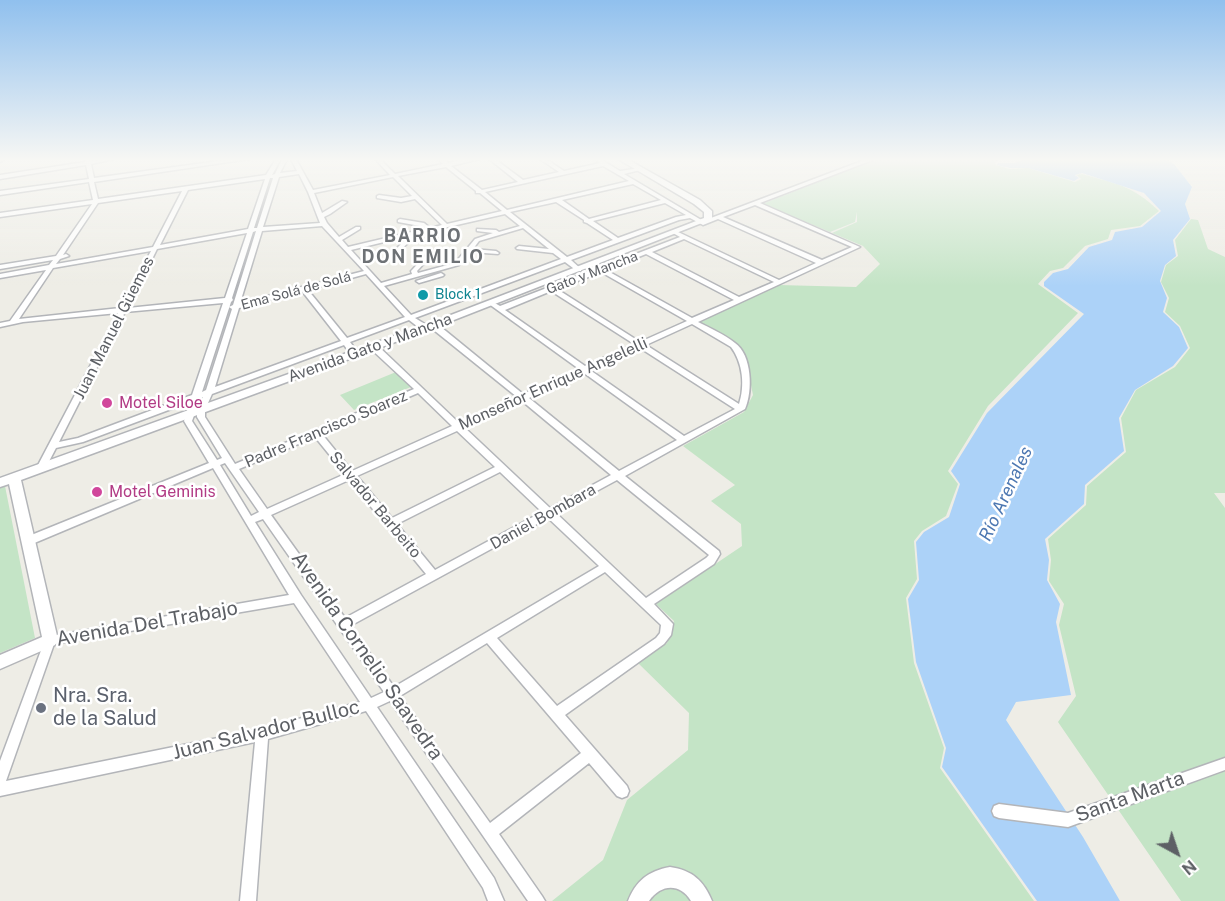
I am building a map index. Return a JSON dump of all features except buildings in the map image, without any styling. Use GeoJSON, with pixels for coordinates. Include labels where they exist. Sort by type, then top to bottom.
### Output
{"type":"FeatureCollection","features":[{"type":"Feature","properties":{"kind":"street"},"geometry":{"type":"LineString","coordinates":[[0,215],[96,201]]}},
{"type":"Feature","properties":{"kind":"street"},"geometry":{"type":"LineString","coordinates":[[13,322],[96,201]]}},
{"type":"Feature","properties":{"kind":"street","name":"Juan Manuel Güemes"},"geometry":{"type":"LineString","coordinates":[[42,468],[179,201]]}},
{"type":"Feature","properties":{"kind":"street"},"geometry":{"type":"LineString","coordinates":[[188,415],[263,201]]}},
{"type":"Feature","properties":{"kind":"street"},"geometry":{"type":"LineString","coordinates":[[314,201],[324,224],[410,318],[429,327],[523,397],[715,554],[710,561],[647,603]]}},
{"type":"Feature","properties":{"kind":"street"},"geometry":{"type":"LineString","coordinates":[[421,201],[445,225]]}},
{"type":"Feature","properties":{"kind":"street"},"geometry":{"type":"LineString","coordinates":[[489,201],[579,270]]}},
{"type":"Feature","properties":{"kind":"street"},"geometry":{"type":"LineString","coordinates":[[346,249],[547,201]]}},
{"type":"Feature","properties":{"kind":"street"},"geometry":{"type":"LineString","coordinates":[[559,201],[618,241]]}},
{"type":"Feature","properties":{"kind":"street"},"geometry":{"type":"LineString","coordinates":[[666,201],[690,216],[705,222],[709,217],[705,208],[693,201]]}},
{"type":"Feature","properties":{"kind":"street"},"geometry":{"type":"LineString","coordinates":[[586,221],[666,201]]}},
{"type":"Feature","properties":{"kind":"street","name":"Avenida Gato y Mancha"},"geometry":{"type":"LineString","coordinates":[[0,483],[429,327],[496,306],[579,270],[597,267],[761,201]]}},
{"type":"Feature","properties":{"kind":"street"},"geometry":{"type":"LineString","coordinates":[[320,216],[344,202]]}},
{"type":"Feature","properties":{"kind":"street","name":"Monseñor Enrique Angelelli"},"geometry":{"type":"LineString","coordinates":[[249,521],[857,247],[756,203]]}},
{"type":"Feature","properties":{"kind":"street"},"geometry":{"type":"LineString","coordinates":[[0,223],[8,214]]}},
{"type":"Feature","properties":{"kind":"street"},"geometry":{"type":"LineString","coordinates":[[54,446],[80,440],[678,218],[690,216]]}},
{"type":"Feature","properties":{"kind":"street"},"geometry":{"type":"LineString","coordinates":[[719,217],[822,263]]}},
{"type":"Feature","properties":{"kind":"street"},"geometry":{"type":"LineString","coordinates":[[400,221],[423,224],[429,229]]}},
{"type":"Feature","properties":{"kind":"street"},"geometry":{"type":"LineString","coordinates":[[0,267],[254,229],[324,224]]}},
{"type":"Feature","properties":{"kind":"street"},"geometry":{"type":"LineString","coordinates":[[338,240],[358,228]]}},
{"type":"Feature","properties":{"kind":"street"},"geometry":{"type":"LineString","coordinates":[[380,285],[457,264],[477,240],[522,228]]}},
{"type":"Feature","properties":{"kind":"street"},"geometry":{"type":"LineString","coordinates":[[201,410],[210,390],[238,303],[254,229]]}},
{"type":"Feature","properties":{"kind":"street"},"geometry":{"type":"LineString","coordinates":[[479,230],[501,233]]}},
{"type":"Feature","properties":{"kind":"street"},"geometry":{"type":"LineString","coordinates":[[399,249],[414,235],[412,233]]}},
{"type":"Feature","properties":{"kind":"street"},"geometry":{"type":"LineString","coordinates":[[681,235],[779,282]]}},
{"type":"Feature","properties":{"kind":"street","name":"Gato y Mancha"},"geometry":{"type":"LineString","coordinates":[[496,306],[552,289],[597,267],[647,252],[681,235]]}},
{"type":"Feature","properties":{"kind":"street"},"geometry":{"type":"LineString","coordinates":[[0,276],[157,244]]}},
{"type":"Feature","properties":{"kind":"street"},"geometry":{"type":"LineString","coordinates":[[519,248],[552,251]]}},
{"type":"Feature","properties":{"kind":"street"},"geometry":{"type":"LineString","coordinates":[[469,250],[496,253]]}},
{"type":"Feature","properties":{"kind":"street"},"geometry":{"type":"LineString","coordinates":[[647,252],[740,300]]}},
{"type":"Feature","properties":{"kind":"street"},"geometry":{"type":"LineString","coordinates":[[416,275],[414,271],[428,256]]}},
{"type":"Feature","properties":{"kind":"street"},"geometry":{"type":"LineString","coordinates":[[552,289],[741,408],[747,394],[741,358],[734,345],[597,267]]}},
{"type":"Feature","properties":{"kind":"street","name":"Ema Solá de Solá"},"geometry":{"type":"LineString","coordinates":[[0,326],[13,322],[123,310],[238,303],[368,272]]}},
{"type":"Feature","properties":{"kind":"street"},"geometry":{"type":"LineString","coordinates":[[402,279],[406,284],[441,275]]}},
{"type":"Feature","properties":{"kind":"street"},"geometry":{"type":"LineString","coordinates":[[304,289],[355,354]]}},
{"type":"Feature","properties":{"kind":"street"},"geometry":{"type":"LineString","coordinates":[[496,306],[683,440]]}},
{"type":"Feature","properties":{"kind":"street"},"geometry":{"type":"LineString","coordinates":[[374,347],[667,624],[665,634],[660,641],[556,714]]}},
{"type":"Feature","properties":{"kind":"street","name":"Padre Francisco Soarez"},"geometry":{"type":"LineString","coordinates":[[234,468],[419,390]]}},
{"type":"Feature","properties":{"kind":"street","name":"Daniel Bombara"},"geometry":{"type":"LineString","coordinates":[[345,623],[741,408]]}},
{"type":"Feature","properties":{"kind":"street","name":"Avenida Cornelio Saavedra"},"geometry":{"type":"LineString","coordinates":[[201,410],[201,417],[227,459],[345,623],[537,901]]}},
{"type":"Feature","properties":{"kind":"street","name":"Avenida Cornelio Saavedra"},"geometry":{"type":"LineString","coordinates":[[188,415],[188,421],[213,465],[297,598],[489,883],[496,901]]}},
{"type":"Feature","properties":{"kind":"street","name":"Salvador Barbeito"},"geometry":{"type":"LineString","coordinates":[[316,433],[434,576]]}},
{"type":"Feature","properties":{"kind":"street","name":"Padre Francisco Soarez"},"geometry":{"type":"LineString","coordinates":[[28,541],[227,459]]}},
{"type":"Feature","properties":{"kind":"street"},"geometry":{"type":"LineString","coordinates":[[390,523],[501,468]]}},
{"type":"Feature","properties":{"kind":"street"},"geometry":{"type":"LineString","coordinates":[[0,780],[50,640],[14,478]]}},
{"type":"Feature","properties":{"kind":"street","name":"Juan Salvador Bulloc"},"geometry":{"type":"LineString","coordinates":[[0,789],[262,735],[368,705],[393,694],[607,566]]}},
{"type":"Feature","properties":{"kind":"street","name":"Avenida Del Trabajo"},"geometry":{"type":"LineString","coordinates":[[0,662],[50,640],[297,598]]}},
{"type":"Feature","properties":{"kind":"street"},"geometry":{"type":"LineString","coordinates":[[489,637],[622,791]]}},
{"type":"Feature","properties":{"kind":"street"},"geometry":{"type":"LineString","coordinates":[[248,901],[262,735]]}},
{"type":"Feature","properties":{"kind":"street"},"geometry":{"type":"LineString","coordinates":[[490,832],[590,754]]}},
{"type":"Feature","properties":{"kind":"street","name":"Santa Marta"},"geometry":{"type":"LineString","coordinates":[[999,811],[1068,820],[1225,764]]}},
{"type":"Feature","properties":{"kind":"street"},"geometry":{"type":"LineString","coordinates":[[638,901],[648,884],[666,876],[686,881],[694,887],[702,901]]}},
{"type":"Feature","properties":{"kind":"green space"},"geometry":{"type":"Polygon","coordinates":[[[770,201],[1148,201],[1159,211],[1140,226],[1111,230],[1108,239],[1085,246],[1063,268],[1050,271],[1038,284],[1078,313],[988,406],[948,471],[958,484],[946,516],[922,531],[914,541],[917,579],[906,598],[914,663],[944,748],[940,768],[1034,901],[552,901],[603,860],[627,800],[688,750],[689,713],[638,663],[667,643],[674,621],[656,604],[742,546],[741,524],[711,501],[735,485],[683,446],[744,412],[753,395],[744,351],[697,322],[778,285],[856,287],[880,264],[863,246],[832,233],[857,222],[857,212],[855,222],[830,232],[762,204],[770,201]]]}},
{"type":"Feature","properties":{"kind":"green space"},"geometry":{"type":"Polygon","coordinates":[[[1191,219],[1198,220],[1208,249],[1225,257],[1225,493],[1214,493],[1225,508],[1225,901],[1181,901],[1058,722],[1076,696],[1059,625],[1064,604],[1049,581],[1051,560],[1048,539],[1086,505],[1087,486],[1126,452],[1121,418],[1136,390],[1175,367],[1190,348],[1180,326],[1165,312],[1169,298],[1161,282],[1166,265],[1178,256],[1175,240],[1191,219]]]}},
{"type":"Feature","properties":{"kind":"green space"},"geometry":{"type":"Polygon","coordinates":[[[396,372],[411,387],[354,410],[340,395],[396,372]]]}},
{"type":"Feature","properties":{"kind":"green space"},"geometry":{"type":"Polygon","coordinates":[[[5,486],[35,638],[0,653],[0,487],[5,486]]]}},
{"type":"Feature","properties":{"kind":"water","name":"Río Arenales"},"geometry":{"type":"Polygon","coordinates":[[[1152,201],[1186,201],[1190,219],[1173,240],[1176,256],[1165,265],[1160,281],[1167,298],[1163,312],[1179,327],[1188,348],[1173,366],[1135,390],[1119,418],[1124,451],[1085,485],[1084,504],[1045,539],[1049,560],[1047,580],[1060,604],[1056,622],[1071,695],[1016,702],[1006,720],[1083,837],[1120,901],[1037,901],[942,767],[946,748],[916,662],[908,599],[919,580],[916,542],[924,532],[949,517],[960,484],[951,471],[987,413],[1084,314],[1044,286],[1044,282],[1053,273],[1068,269],[1089,247],[1112,240],[1115,232],[1142,227],[1161,211],[1152,201]]]}},
{"type":"Feature","properties":{"kind":"place","name":"Block 1"},"geometry":{"type":"Point","coordinates":[423,295]}},
{"type":"Feature","properties":{"kind":"place","name":"Motel Siloe"},"geometry":{"type":"Point","coordinates":[107,403]}},
{"type":"Feature","properties":{"kind":"place","name":"Motel Geminis"},"geometry":{"type":"Point","coordinates":[97,492]}},
{"type":"Feature","properties":{"kind":"place","name":"Nra. Sra. de la Salud"},"geometry":{"type":"Point","coordinates":[41,708]}},
{"type":"Feature","properties":{"kind":"district","name":"BARRIO DON EMILIO"},"geometry":{"type":"Point","coordinates":[423,246]}}]}
